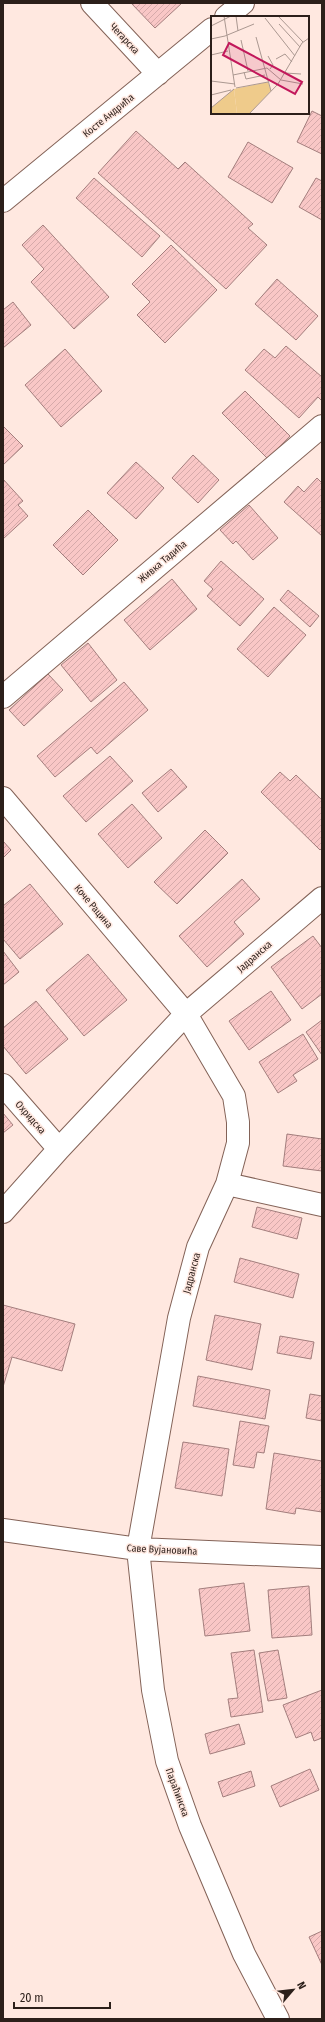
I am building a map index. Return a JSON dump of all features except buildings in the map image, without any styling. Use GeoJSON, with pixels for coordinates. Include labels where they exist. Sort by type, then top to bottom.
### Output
{"type":"FeatureCollection","features":[{"type":"Feature","properties":{"kind":"street","name":"Чегарска"},"geometry":{"type":"LineString","coordinates":[[92,3],[158,74]]}},
{"type":"Feature","properties":{"kind":"street"},"geometry":{"type":"LineString","coordinates":[[227,16],[243,3]]}},
{"type":"Feature","properties":{"kind":"street","name":"Косте Андрића"},"geometry":{"type":"LineString","coordinates":[[3,200],[211,30]]}},
{"type":"Feature","properties":{"kind":"street","name":"Живка Тадића"},"geometry":{"type":"LineString","coordinates":[[3,697],[322,426]]}},
{"type":"Feature","properties":{"kind":"street","name":"Коче Рацина"},"geometry":{"type":"LineString","coordinates":[[3,798],[186,1014]]}},
{"type":"Feature","properties":{"kind":"street","name":"Јадранска"},"geometry":{"type":"LineString","coordinates":[[3,1212],[59,1149],[186,1014],[322,898]]}},
{"type":"Feature","properties":{"kind":"street","name":"Јадранска"},"geometry":{"type":"LineString","coordinates":[[138,1549],[179,1318],[198,1247],[227,1184],[238,1143],[238,1122],[234,1096],[186,1014]]}},
{"type":"Feature","properties":{"kind":"street","name":"Охридска"},"geometry":{"type":"LineString","coordinates":[[3,1085],[59,1149]]}},
{"type":"Feature","properties":{"kind":"street"},"geometry":{"type":"LineString","coordinates":[[227,1184],[322,1205]]}},
{"type":"Feature","properties":{"kind":"street","name":"Саве Вујановића"},"geometry":{"type":"LineString","coordinates":[[3,1530],[138,1549],[322,1557]]}},
{"type":"Feature","properties":{"kind":"street","name":"Параћинска"},"geometry":{"type":"LineString","coordinates":[[138,1549],[153,1690],[167,1761],[190,1826],[244,1954],[278,2019]]}}]}
